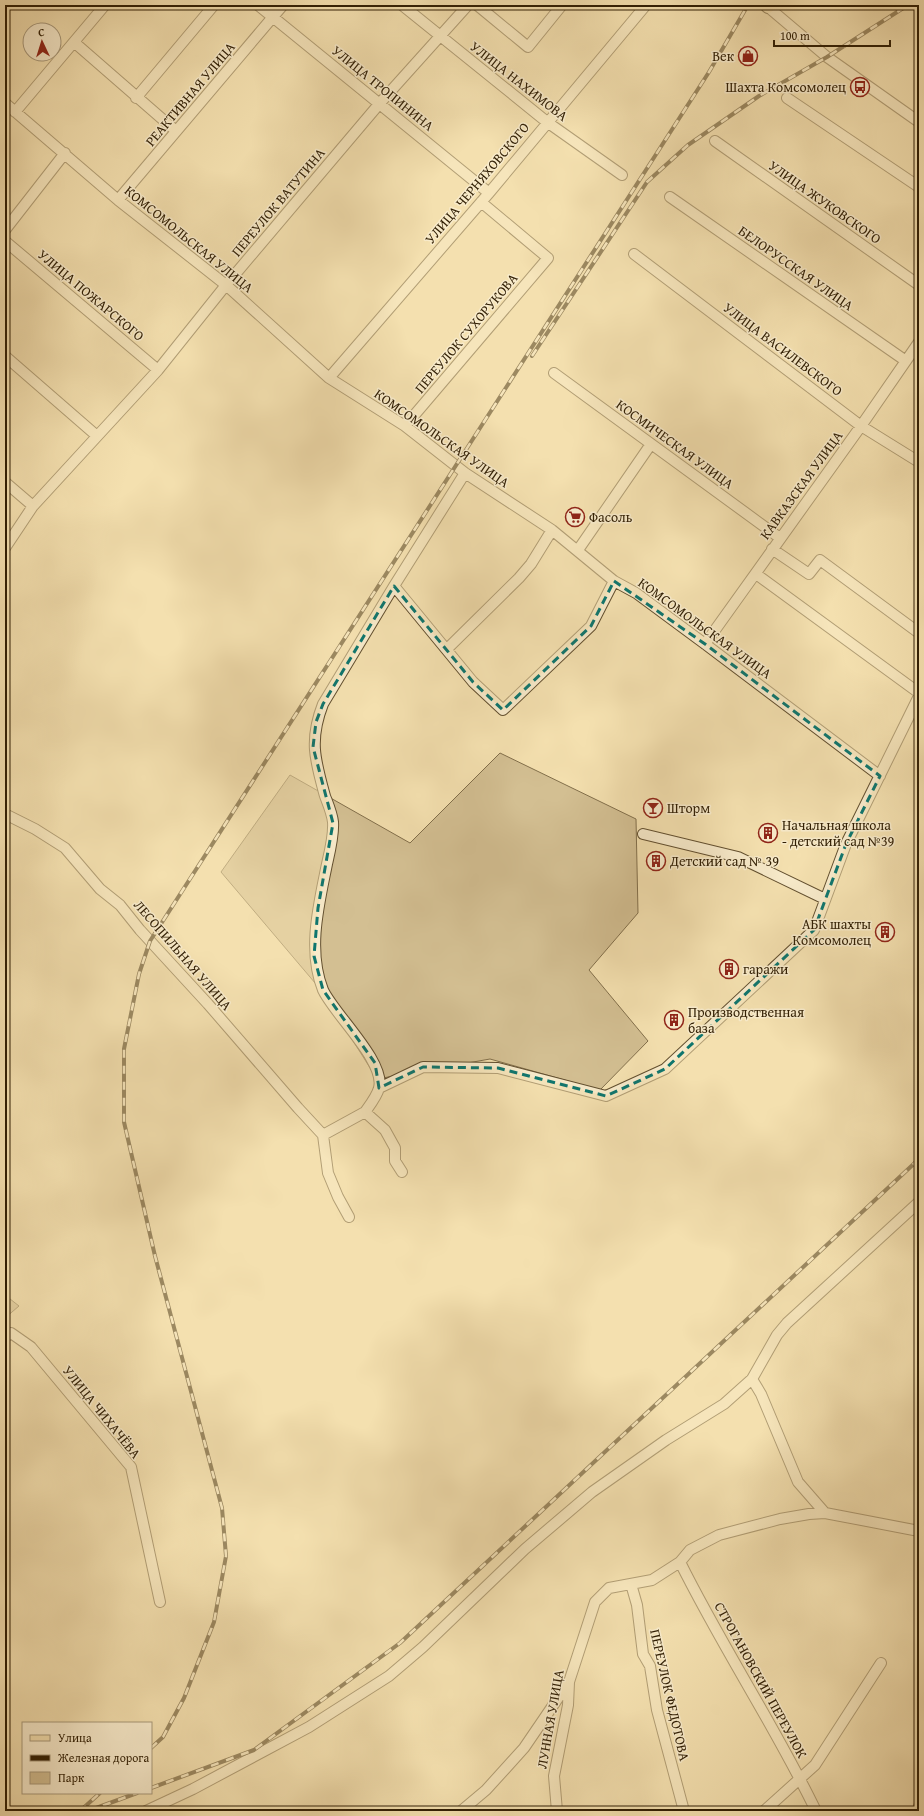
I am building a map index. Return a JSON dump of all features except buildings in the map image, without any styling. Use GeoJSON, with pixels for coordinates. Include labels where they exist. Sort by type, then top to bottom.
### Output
{"type":"FeatureCollection","features":[{"type":"Feature","properties":{"kind":"street"},"geometry":{"type":"LineString","coordinates":[[15,112],[105,5]]}},
{"type":"Feature","properties":{"kind":"street"},"geometry":{"type":"LineString","coordinates":[[136,98],[214,5]]}},
{"type":"Feature","properties":{"kind":"street","name":"УЛИЦА ТРОПИНИНА"},"geometry":{"type":"LineString","coordinates":[[258,5],[489,193]]}},
{"type":"Feature","properties":{"kind":"street","name":"РЕАКТИВНАЯ УЛИЦА"},"geometry":{"type":"LineString","coordinates":[[118,200],[283,5]]}},
{"type":"Feature","properties":{"kind":"street","name":"УЛИЦА НАХИМОВА"},"geometry":{"type":"LineString","coordinates":[[402,5],[547,122],[622,175]]}},
{"type":"Feature","properties":{"kind":"street","name":"ПЕРЕУЛОК ВАТУТИНА"},"geometry":{"type":"LineString","coordinates":[[5,548],[33,506],[158,370],[226,285],[380,103],[468,5]]}},
{"type":"Feature","properties":{"kind":"street"},"geometry":{"type":"LineString","coordinates":[[477,5],[528,47],[562,5]]}},
{"type":"Feature","properties":{"kind":"street","name":"УЛИЦА ЧЕРНЯХОВСКОГО"},"geometry":{"type":"LineString","coordinates":[[329,378],[489,193],[646,5]]}},
{"type":"Feature","properties":{"kind":"street"},"geometry":{"type":"LineString","coordinates":[[767,6],[827,57],[919,122]]}},
{"type":"Feature","properties":{"kind":"street"},"geometry":{"type":"LineString","coordinates":[[74,42],[136,98],[176,131]]}},
{"type":"Feature","properties":{"kind":"street"},"geometry":{"type":"LineString","coordinates":[[787,98],[919,187]]}},
{"type":"Feature","properties":{"kind":"street","name":"КОМСОМОЛЬСКАЯ УЛИЦА"},"geometry":{"type":"LineString","coordinates":[[5,103],[118,200],[226,285],[329,378],[405,426],[465,473],[552,530],[614,581],[636,594],[705,644],[880,776]]}},
{"type":"Feature","properties":{"kind":"street","name":"УЛИЦА ЖУКОВСКОГО"},"geometry":{"type":"LineString","coordinates":[[715,141],[919,285]]}},
{"type":"Feature","properties":{"kind":"street"},"geometry":{"type":"LineString","coordinates":[[5,230],[65,154]]}},
{"type":"Feature","properties":{"kind":"street","name":"БЕЛОРУССКАЯ УЛИЦА"},"geometry":{"type":"LineString","coordinates":[[670,197],[906,361]]}},
{"type":"Feature","properties":{"kind":"street","name":"ПЕРЕУЛОК СУХОРУКОВА"},"geometry":{"type":"LineString","coordinates":[[405,426],[548,258],[481,202]]}},
{"type":"Feature","properties":{"kind":"street","name":"УЛИЦА ПОЖАРСКОГО"},"geometry":{"type":"LineString","coordinates":[[5,241],[158,370]]}},
{"type":"Feature","properties":{"kind":"street","name":"УЛИЦА ВАСИЛЕВСКОГО"},"geometry":{"type":"LineString","coordinates":[[634,254],[862,426],[919,462]]}},
{"type":"Feature","properties":{"kind":"street","name":"КАВКАЗСКАЯ УЛИЦА"},"geometry":{"type":"LineString","coordinates":[[705,644],[862,426],[919,342]]}},
{"type":"Feature","properties":{"kind":"street"},"geometry":{"type":"LineString","coordinates":[[5,356],[97,436]]}},
{"type":"Feature","properties":{"kind":"street","name":"КОСМИЧЕСКАЯ УЛИЦА"},"geometry":{"type":"LineString","coordinates":[[554,373],[780,538]]}},
{"type":"Feature","properties":{"kind":"street"},"geometry":{"type":"LineString","coordinates":[[578,550],[651,444]]}},
{"type":"Feature","properties":{"kind":"street"},"geometry":{"type":"LineString","coordinates":[[349,1217],[338,1197],[328,1173],[323,1135],[365,1112],[379,1088],[380,1078],[374,1063],[324,990],[314,956],[318,908],[330,852],[333,822],[320,779],[314,747],[316,722],[323,704],[394,586],[465,473]]}},
{"type":"Feature","properties":{"kind":"street"},"geometry":{"type":"LineString","coordinates":[[5,482],[33,506]]}},
{"type":"Feature","properties":{"kind":"street"},"geometry":{"type":"LineString","coordinates":[[447,649],[519,578],[531,564],[552,530]]}},
{"type":"Feature","properties":{"kind":"street"},"geometry":{"type":"LineString","coordinates":[[772,550],[809,574],[820,560],[919,633]]}},
{"type":"Feature","properties":{"kind":"street"},"geometry":{"type":"LineString","coordinates":[[379,1088],[423,1067],[498,1068],[606,1096],[665,1069],[814,930],[846,844],[919,695],[756,574]]}},
{"type":"Feature","properties":{"kind":"street"},"geometry":{"type":"LineString","coordinates":[[394,586],[473,682],[503,710],[591,626],[614,581]]}},
{"type":"Feature","properties":{"kind":"street","name":"ЛЕСОПИЛЬНАЯ УЛИЦА"},"geometry":{"type":"LineString","coordinates":[[5,814],[35,829],[65,848],[100,889],[120,905],[140,930],[208,1004],[323,1135]]}},
{"type":"Feature","properties":{"kind":"street"},"geometry":{"type":"LineString","coordinates":[[643,834],[738,857],[825,899]]}},
{"type":"Feature","properties":{"kind":"street"},"geometry":{"type":"LineString","coordinates":[[365,1112],[385,1130],[395,1148],[396,1161],[402,1172]]}},
{"type":"Feature","properties":{"kind":"street"},"geometry":{"type":"LineString","coordinates":[[146,1811],[193,1789],[309,1727],[389,1676],[422,1647],[525,1549],[592,1492],[666,1440],[724,1404],[752,1379],[777,1335],[787,1323],[834,1278],[919,1202]]}},
{"type":"Feature","properties":{"kind":"street","name":"УЛИЦА ЧИХАЧЁВА"},"geometry":{"type":"LineString","coordinates":[[5,1337],[11,1332],[30,1347],[130,1467],[160,1602]]}},
{"type":"Feature","properties":{"kind":"street"},"geometry":{"type":"LineString","coordinates":[[752,1379],[761,1394],[798,1482],[825,1513]]}},
{"type":"Feature","properties":{"kind":"street","name":"ЛУННАЯ УЛИЦА"},"geometry":{"type":"LineString","coordinates":[[557,1811],[554,1776],[568,1705],[569,1682],[595,1602],[609,1588],[652,1580],[680,1562],[690,1550],[719,1535],[780,1519],[825,1513],[919,1531]]}},
{"type":"Feature","properties":{"kind":"street","name":"СТРОГАНОВСКИЙ ПЕРЕУЛОК"},"geometry":{"type":"LineString","coordinates":[[680,1562],[703,1606],[801,1780],[816,1811]]}},
{"type":"Feature","properties":{"kind":"street","name":"ПЕРЕУЛОК ФЕДОТОВА"},"geometry":{"type":"LineString","coordinates":[[631,1584],[636,1605],[643,1654],[650,1666],[657,1710],[684,1811]]}},
{"type":"Feature","properties":{"kind":"street"},"geometry":{"type":"LineString","coordinates":[[764,1811],[801,1780],[816,1765],[881,1663]]}},
{"type":"Feature","properties":{"kind":"street"},"geometry":{"type":"LineString","coordinates":[[461,1811],[486,1790],[524,1748],[569,1682]]}},
{"type":"Feature","properties":{"kind":"street"},"geometry":{"type":"LineString","coordinates":[[918,1811],[919,1806]]}},
{"type":"Feature","properties":{"kind":"highlighted area"},"geometry":{"type":"Polygon","coordinates":[[[614,581],[705,644],[880,776],[846,844],[814,930],[665,1069],[606,1096],[498,1068],[423,1067],[379,1088],[375,1063],[323,990],[314,956],[318,908],[333,823],[313,747],[316,722],[323,704],[394,586],[473,682],[503,710],[591,626],[614,581]]]}},
{"type":"Feature","properties":{"kind":"green space"},"geometry":{"type":"Polygon","coordinates":[[[500,753],[636,819],[638,913],[589,970],[648,1041],[600,1090],[490,1059],[377,1079],[321,990],[221,872],[290,775],[410,843],[500,753]]]}},
{"type":"Feature","properties":{"kind":"green space"},"geometry":{"type":"Polygon","coordinates":[[[5,1295],[19,1306],[5,1318],[5,1295]]]}},
{"type":"Feature","properties":{"kind":"railway"},"geometry":{"type":"LineString","coordinates":[[152,1747],[163,1737],[184,1698],[214,1622],[226,1556],[222,1508],[155,1256],[124,1122],[124,1049],[139,974],[150,941],[709,72],[748,5]]}},
{"type":"Feature","properties":{"kind":"railway"},"geometry":{"type":"LineString","coordinates":[[532,356],[647,182],[688,145],[759,96],[827,57],[908,5]]}},
{"type":"Feature","properties":{"kind":"railway"},"geometry":{"type":"LineString","coordinates":[[152,1788],[254,1750],[400,1643],[919,1159]]}},
{"type":"Feature","properties":{"kind":"railway"},"geometry":{"type":"LineString","coordinates":[[80,1811],[99,1794]]}},
{"type":"Feature","properties":{"kind":"railway"},"geometry":{"type":"LineString","coordinates":[[88,1811],[134,1794]]}},
{"type":"Feature","properties":{"kind":"place","name":"Век"},"geometry":{"type":"Point","coordinates":[748,56]}},
{"type":"Feature","properties":{"kind":"place","name":"Шахта Комсомолец"},"geometry":{"type":"Point","coordinates":[860,87]}},
{"type":"Feature","properties":{"kind":"place","name":"Фасоль"},"geometry":{"type":"Point","coordinates":[575,517]}},
{"type":"Feature","properties":{"kind":"place","name":"Шторм"},"geometry":{"type":"Point","coordinates":[653,808]}},
{"type":"Feature","properties":{"kind":"place","name":"Начальная школа - детский сад №39"},"geometry":{"type":"Point","coordinates":[768,833]}},
{"type":"Feature","properties":{"kind":"place","name":"Детский сад № 39"},"geometry":{"type":"Point","coordinates":[656,861]}},
{"type":"Feature","properties":{"kind":"place","name":"АБК шахты Комсомолец"},"geometry":{"type":"Point","coordinates":[885,932]}},
{"type":"Feature","properties":{"kind":"place","name":"гаражи"},"geometry":{"type":"Point","coordinates":[729,969]}},
{"type":"Feature","properties":{"kind":"place","name":"Производственная база"},"geometry":{"type":"Point","coordinates":[674,1020]}}]}
